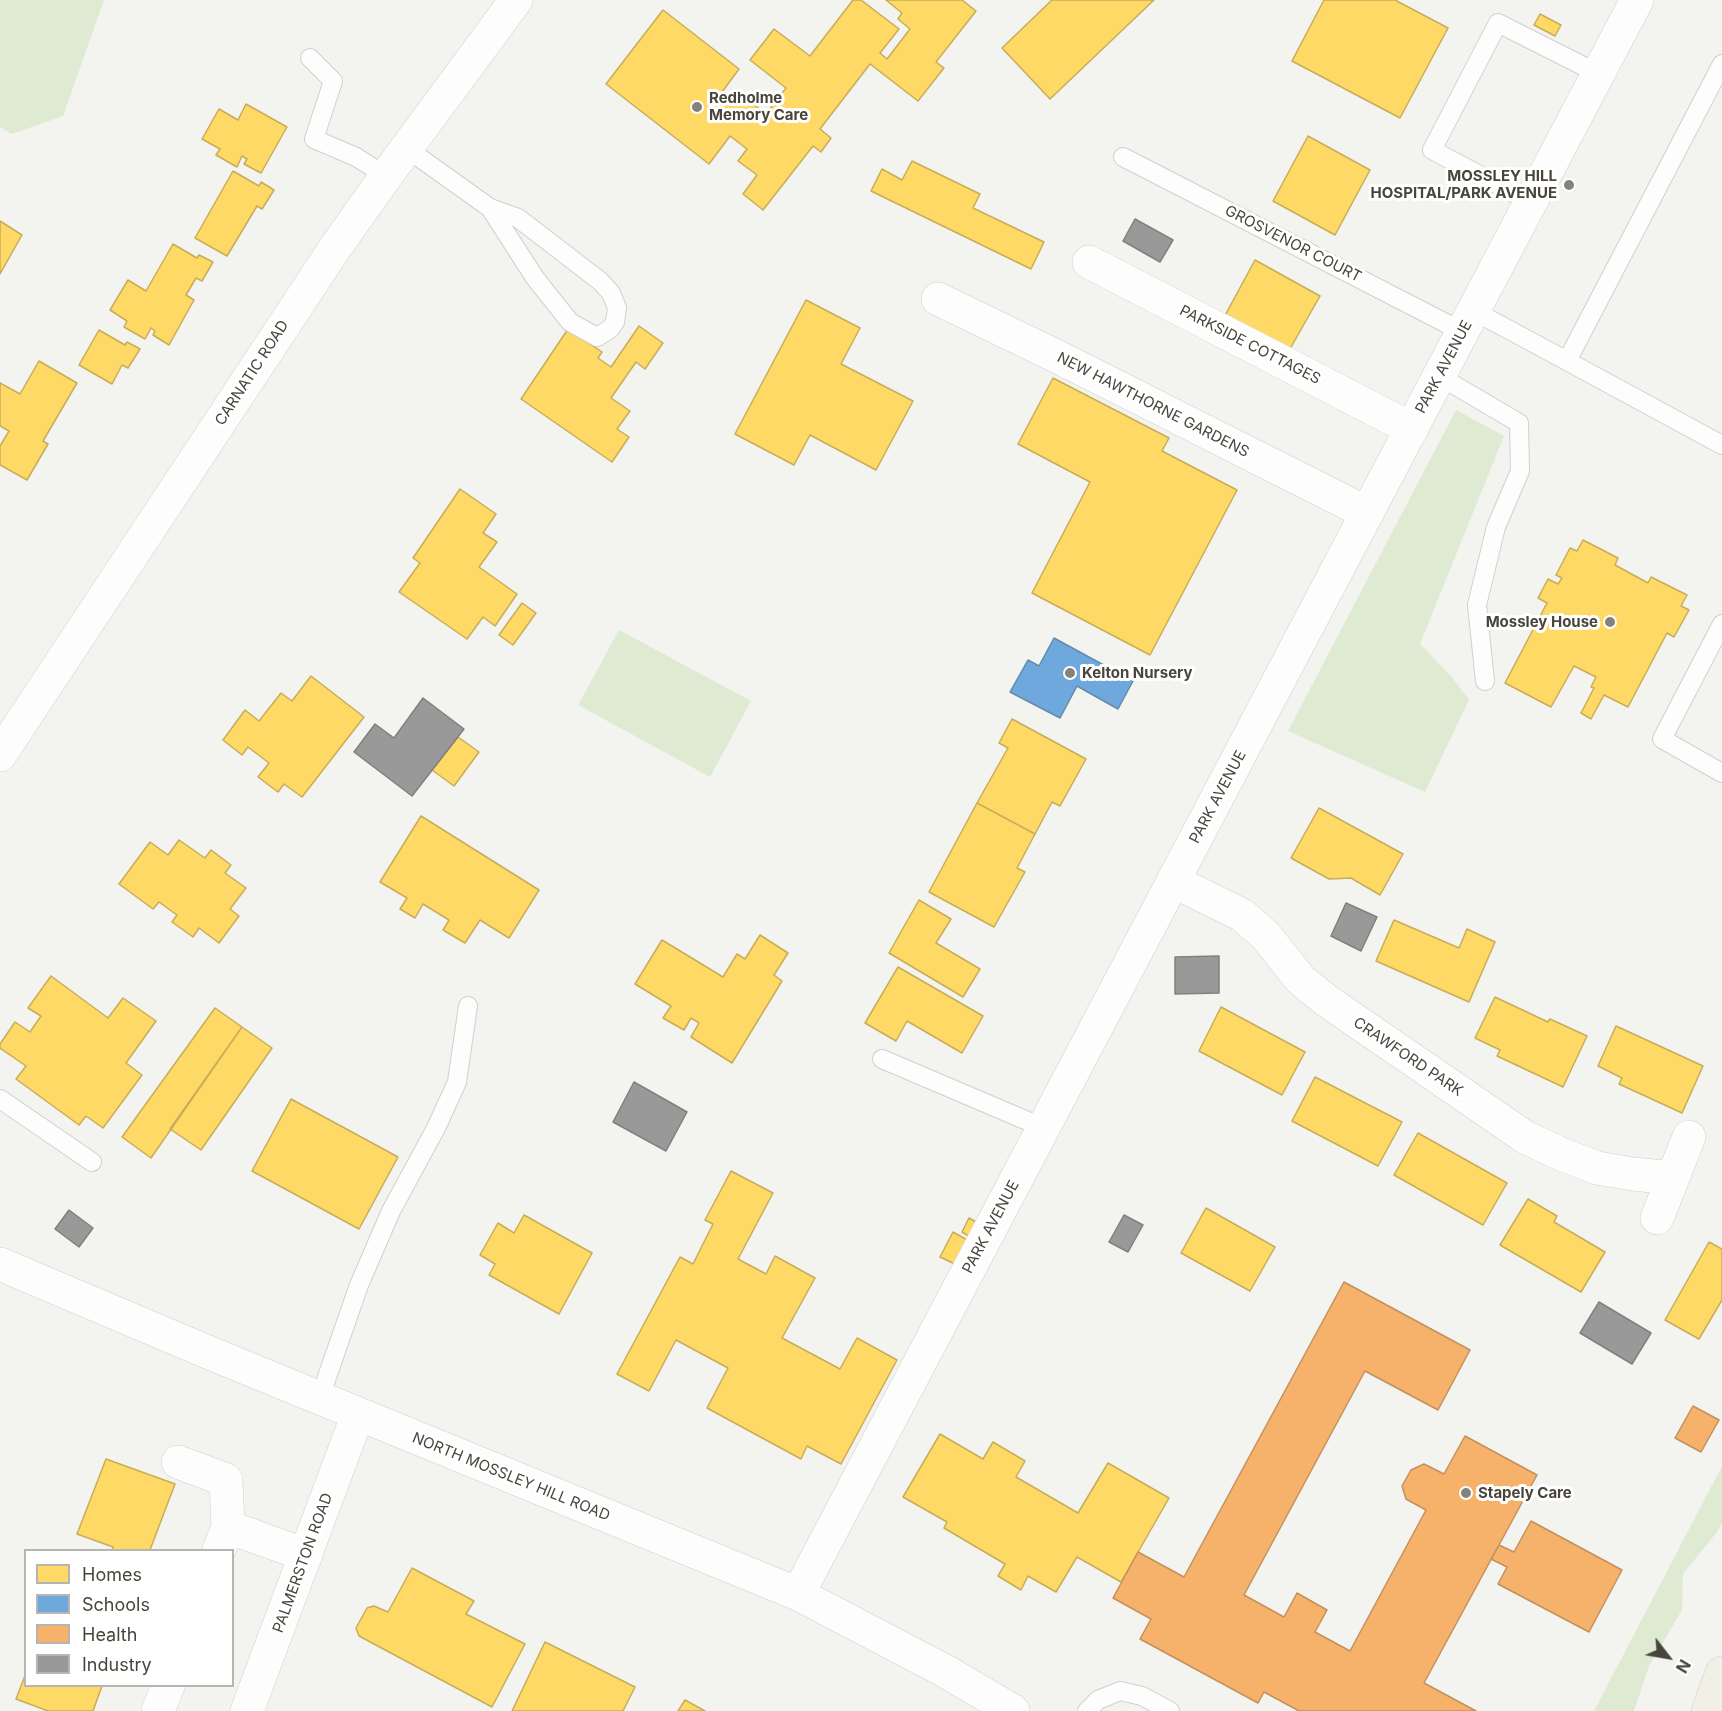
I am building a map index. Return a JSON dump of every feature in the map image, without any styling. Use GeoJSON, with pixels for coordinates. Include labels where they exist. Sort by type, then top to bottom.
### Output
{"type":"FeatureCollection","features":[{"type":"Feature","properties":{"kind":"main road"},"geometry":{"type":"LineString","coordinates":[[1708,1711],[1722,1673]]}},
{"type":"Feature","properties":{"kind":"street","name":"CARNATIC ROAD"},"geometry":{"type":"LineString","coordinates":[[0,755],[335,248],[516,0]]}},
{"type":"Feature","properties":{"kind":"street","name":"PARK AVENUE"},"geometry":{"type":"LineString","coordinates":[[798,1594],[1637,0]]}},
{"type":"Feature","properties":{"kind":"street","name":"PARKSIDE COTTAGES"},"geometry":{"type":"LineString","coordinates":[[1089,262],[1412,429]]}},
{"type":"Feature","properties":{"kind":"street","name":"NEW HAWTHORNE GARDENS"},"geometry":{"type":"LineString","coordinates":[[938,299],[1367,513]]}},
{"type":"Feature","properties":{"kind":"street","name":"CRAWFORD PARK"},"geometry":{"type":"LineString","coordinates":[[1173,882],[1242,915],[1266,936],[1301,980],[1327,1001],[1526,1137],[1597,1168],[1673,1178]]}},
{"type":"Feature","properties":{"kind":"street"},"geometry":{"type":"LineString","coordinates":[[1657,1218],[1689,1137]]}},
{"type":"Feature","properties":{"kind":"street","name":"NORTH MOSSLEY HILL ROAD"},"geometry":{"type":"LineString","coordinates":[[0,1264],[205,1351],[798,1594],[945,1671],[1013,1711]]}},
{"type":"Feature","properties":{"kind":"street","name":"PALMERSTON ROAD"},"geometry":{"type":"LineString","coordinates":[[247,1711],[358,1414]]}},
{"type":"Feature","properties":{"kind":"street"},"geometry":{"type":"LineString","coordinates":[[178,1462],[226,1480],[224,1539],[306,1555]]}},
{"type":"Feature","properties":{"kind":"street"},"geometry":{"type":"LineString","coordinates":[[158,1711],[168,1687]]}},
{"type":"Feature","properties":{"kind":"lane"},"geometry":{"type":"LineString","coordinates":[[1531,202],[1432,150],[1498,23],[1599,74]]}},
{"type":"Feature","properties":{"kind":"lane"},"geometry":{"type":"LineString","coordinates":[[310,58],[333,81],[314,139],[356,157],[386,176]]}},
{"type":"Feature","properties":{"kind":"lane"},"geometry":{"type":"LineString","coordinates":[[1567,361],[1722,64]]}},
{"type":"Feature","properties":{"kind":"lane"},"geometry":{"type":"LineString","coordinates":[[406,148],[490,208],[518,218],[600,281],[611,293],[617,309],[615,322],[610,329],[597,337],[570,322],[535,278],[490,208]]}},
{"type":"Feature","properties":{"kind":"lane","name":"GROSVENOR COURT"},"geometry":{"type":"LineString","coordinates":[[1123,157],[1468,321],[1567,361],[1722,445]]}},
{"type":"Feature","properties":{"kind":"lane"},"geometry":{"type":"LineString","coordinates":[[1439,376],[1519,423],[1520,471],[1496,527],[1477,604],[1485,681]]}},
{"type":"Feature","properties":{"kind":"lane"},"geometry":{"type":"LineString","coordinates":[[1722,624],[1662,739],[1722,773]]}},
{"type":"Feature","properties":{"kind":"lane"},"geometry":{"type":"LineString","coordinates":[[320,1397],[359,1286],[386,1222],[436,1128],[457,1082],[468,1006]]}},
{"type":"Feature","properties":{"kind":"lane"},"geometry":{"type":"LineString","coordinates":[[882,1059],[1044,1128]]}},
{"type":"Feature","properties":{"kind":"lane"},"geometry":{"type":"LineString","coordinates":[[0,1099],[92,1162]]}},
{"type":"Feature","properties":{"kind":"lane"},"geometry":{"type":"LineString","coordinates":[[1087,1711],[1098,1700],[1120,1691],[1142,1696],[1170,1711]]}},
{"type":"Feature","properties":{"kind":"green space"},"geometry":{"type":"Polygon","coordinates":[[[0,0],[104,0],[63,116],[12,134],[0,127],[0,0]]]}},
{"type":"Feature","properties":{"kind":"green space"},"geometry":{"type":"Polygon","coordinates":[[[1456,410],[1504,436],[1420,644],[1451,676],[1469,700],[1425,792],[1288,731],[1456,410]]]}},
{"type":"Feature","properties":{"kind":"green space"},"geometry":{"type":"Polygon","coordinates":[[[619,630],[751,701],[710,777],[578,705],[619,630]]]}},
{"type":"Feature","properties":{"kind":"green space"},"geometry":{"type":"Polygon","coordinates":[[[1722,1466],[1722,1523],[1683,1574],[1682,1610],[1649,1666],[1634,1711],[1594,1711],[1722,1466]]]}},
{"type":"Feature","properties":{"kind":"building: Homes","name":"Redholme Memory Care"},"geometry":{"type":"Polygon","coordinates":[[[853,0],[861,0],[899,29],[880,53],[887,59],[910,29],[898,19],[902,13],[886,0],[962,0],[976,11],[936,62],[944,68],[918,101],[870,64],[820,129],[831,138],[821,152],[813,146],[763,210],[743,194],[757,175],[738,161],[747,149],[730,136],[709,164],[606,84],[663,10],[739,69],[722,92],[733,100],[739,93],[766,114],[786,88],[750,60],[774,29],[810,56],[853,0]]]}},
{"type":"Feature","properties":{"kind":"building: Homes"},"geometry":{"type":"Polygon","coordinates":[[[1052,0],[1154,0],[1050,99],[1002,48],[1052,0]]]}},
{"type":"Feature","properties":{"kind":"building: Homes"},"geometry":{"type":"Polygon","coordinates":[[[1324,0],[1395,0],[1448,28],[1400,118],[1292,61],[1324,0]]]}},
{"type":"Feature","properties":{"kind":"building: Homes"},"geometry":{"type":"Polygon","coordinates":[[[1540,14],[1561,25],[1555,36],[1534,25],[1540,14]]]}},
{"type":"Feature","properties":{"kind":"building: Homes"},"geometry":{"type":"Polygon","coordinates":[[[246,104],[287,127],[261,173],[244,164],[247,159],[242,156],[237,167],[216,155],[220,149],[202,139],[219,109],[238,120],[246,104]]]}},
{"type":"Feature","properties":{"kind":"building: Homes"},"geometry":{"type":"Polygon","coordinates":[[[1308,136],[1370,170],[1335,235],[1273,201],[1308,136]]]}},
{"type":"Feature","properties":{"kind":"building: Homes"},"geometry":{"type":"Polygon","coordinates":[[[912,161],[980,194],[973,208],[1044,242],[1031,269],[871,191],[882,169],[902,180],[912,161]]]}},
{"type":"Feature","properties":{"kind":"building: Homes"},"geometry":{"type":"Polygon","coordinates":[[[233,171],[259,186],[261,182],[274,190],[262,209],[257,206],[227,256],[195,238],[233,171]]]}},
{"type":"Feature","properties":{"kind":"building: Homes"},"geometry":{"type":"Polygon","coordinates":[[[0,221],[22,235],[0,274],[0,221]]]}},
{"type":"Feature","properties":{"kind":"building: Homes"},"geometry":{"type":"Polygon","coordinates":[[[173,244],[197,258],[199,255],[213,262],[202,281],[196,278],[186,295],[194,300],[169,345],[153,335],[155,331],[151,328],[145,339],[124,327],[127,321],[110,310],[128,280],[146,291],[173,244]]]}},
{"type":"Feature","properties":{"kind":"building: Homes"},"geometry":{"type":"Polygon","coordinates":[[[1255,260],[1320,296],[1286,356],[1222,321],[1255,260]]]}},
{"type":"Feature","properties":{"kind":"building: Homes"},"geometry":{"type":"Polygon","coordinates":[[[806,300],[860,328],[841,364],[913,401],[876,470],[810,435],[794,465],[735,434],[806,300]]]}},
{"type":"Feature","properties":{"kind":"building: Homes"},"geometry":{"type":"Polygon","coordinates":[[[639,326],[663,343],[645,369],[636,362],[611,398],[630,411],[617,429],[629,437],[612,462],[521,399],[568,329],[602,352],[598,358],[611,367],[639,326]]]}},
{"type":"Feature","properties":{"kind":"building: Homes"},"geometry":{"type":"Polygon","coordinates":[[[99,330],[125,345],[127,342],[140,349],[128,368],[122,365],[112,384],[79,365],[99,330]]]}},
{"type":"Feature","properties":{"kind":"building: Homes"},"geometry":{"type":"Polygon","coordinates":[[[39,361],[77,383],[43,441],[48,444],[27,480],[0,465],[0,446],[9,431],[0,426],[0,383],[20,394],[39,361]]]}},
{"type":"Feature","properties":{"kind":"building: Homes"},"geometry":{"type":"Polygon","coordinates":[[[1053,378],[1169,438],[1162,451],[1237,490],[1150,655],[1032,593],[1090,482],[1018,444],[1053,378]]]}},
{"type":"Feature","properties":{"kind":"building: Homes"},"geometry":{"type":"Polygon","coordinates":[[[460,489],[496,514],[483,533],[497,542],[479,567],[517,594],[495,626],[483,617],[467,639],[399,592],[420,563],[413,558],[460,489]]]}},
{"type":"Feature","properties":{"kind":"building: Homes","name":"Mossley House"},"geometry":{"type":"Polygon","coordinates":[[[1583,540],[1618,558],[1615,565],[1648,583],[1651,577],[1687,595],[1681,606],[1689,610],[1674,637],[1667,633],[1628,707],[1604,695],[1591,719],[1581,713],[1594,688],[1591,687],[1596,677],[1574,666],[1551,707],[1505,683],[1547,603],[1538,598],[1548,579],[1558,584],[1562,578],[1556,575],[1570,548],[1577,551],[1583,540]]]}},
{"type":"Feature","properties":{"kind":"building: Homes"},"geometry":{"type":"Polygon","coordinates":[[[522,603],[536,613],[513,645],[499,635],[522,603]]]}},
{"type":"Feature","properties":{"kind":"building: Homes"},"geometry":{"type":"Polygon","coordinates":[[[311,676],[364,717],[302,797],[284,784],[278,792],[258,777],[269,763],[248,747],[242,755],[223,740],[245,710],[259,721],[281,693],[292,701],[311,676]]]}},
{"type":"Feature","properties":{"kind":"building: Homes"},"geometry":{"type":"Polygon","coordinates":[[[1012,719],[1086,759],[1060,806],[1052,802],[1035,834],[977,803],[1008,748],[999,743],[1012,719]]]}},
{"type":"Feature","properties":{"kind":"building: Homes"},"geometry":{"type":"Polygon","coordinates":[[[458,737],[479,752],[454,786],[432,770],[458,737]]]}},
{"type":"Feature","properties":{"kind":"building: Homes"},"geometry":{"type":"Polygon","coordinates":[[[977,803],[1035,834],[1017,868],[1025,872],[994,927],[929,892],[977,803]]]}},
{"type":"Feature","properties":{"kind":"building: Homes"},"geometry":{"type":"Polygon","coordinates":[[[1319,808],[1403,854],[1380,895],[1351,878],[1329,879],[1291,858],[1319,808]]]}},
{"type":"Feature","properties":{"kind":"building: Homes"},"geometry":{"type":"Polygon","coordinates":[[[421,816],[539,890],[509,938],[480,920],[465,943],[443,930],[449,920],[423,904],[415,918],[400,909],[407,898],[380,882],[421,816]]]}},
{"type":"Feature","properties":{"kind":"building: Homes"},"geometry":{"type":"Polygon","coordinates":[[[179,840],[205,858],[211,850],[231,865],[225,873],[246,888],[230,909],[239,916],[219,943],[199,928],[193,937],[172,922],[177,915],[159,902],[153,909],[119,884],[150,842],[168,855],[179,840]]]}},
{"type":"Feature","properties":{"kind":"building: Homes"},"geometry":{"type":"Polygon","coordinates":[[[919,900],[951,919],[936,943],[980,969],[963,997],[889,953],[919,900]]]}},
{"type":"Feature","properties":{"kind":"building: Homes"},"geometry":{"type":"Polygon","coordinates":[[[1394,920],[1459,948],[1467,929],[1495,942],[1469,1002],[1376,961],[1394,920]]]}},
{"type":"Feature","properties":{"kind":"building: Homes"},"geometry":{"type":"Polygon","coordinates":[[[760,935],[788,953],[774,975],[782,981],[732,1063],[691,1037],[699,1023],[691,1018],[684,1030],[663,1018],[671,1006],[635,984],[662,940],[723,977],[737,954],[745,959],[760,935]]]}},
{"type":"Feature","properties":{"kind":"building: Homes"},"geometry":{"type":"Polygon","coordinates":[[[898,967],[983,1016],[962,1053],[907,1021],[896,1041],[865,1023],[898,967]]]}},
{"type":"Feature","properties":{"kind":"building: Homes"},"geometry":{"type":"Polygon","coordinates":[[[51,976],[108,1018],[123,998],[156,1021],[126,1063],[142,1075],[103,1128],[86,1116],[79,1125],[16,1079],[26,1066],[0,1048],[0,1044],[15,1022],[30,1032],[41,1016],[28,1008],[51,976]]]}},
{"type":"Feature","properties":{"kind":"building: Homes"},"geometry":{"type":"Polygon","coordinates":[[[1495,997],[1548,1022],[1550,1019],[1587,1036],[1563,1087],[1497,1056],[1500,1050],[1475,1038],[1495,997]]]}},
{"type":"Feature","properties":{"kind":"building: Homes"},"geometry":{"type":"Polygon","coordinates":[[[1221,1007],[1305,1052],[1282,1095],[1199,1051],[1221,1007]]]}},
{"type":"Feature","properties":{"kind":"building: Homes"},"geometry":{"type":"Polygon","coordinates":[[[215,1008],[242,1027],[151,1158],[122,1137],[215,1008]]]}},
{"type":"Feature","properties":{"kind":"building: Homes"},"geometry":{"type":"Polygon","coordinates":[[[1616,1026],[1703,1066],[1682,1113],[1619,1084],[1622,1078],[1598,1066],[1616,1026]]]}},
{"type":"Feature","properties":{"kind":"building: Homes"},"geometry":{"type":"Polygon","coordinates":[[[242,1027],[272,1048],[201,1150],[170,1129],[242,1027]]]}},
{"type":"Feature","properties":{"kind":"building: Homes"},"geometry":{"type":"Polygon","coordinates":[[[1315,1077],[1402,1122],[1378,1166],[1292,1121],[1315,1077]]]}},
{"type":"Feature","properties":{"kind":"building: Homes"},"geometry":{"type":"Polygon","coordinates":[[[291,1099],[398,1157],[359,1229],[252,1171],[291,1099]]]}},
{"type":"Feature","properties":{"kind":"building: Homes"},"geometry":{"type":"Polygon","coordinates":[[[1418,1133],[1507,1183],[1483,1225],[1394,1175],[1418,1133]]]}},
{"type":"Feature","properties":{"kind":"building: Homes"},"geometry":{"type":"Polygon","coordinates":[[[731,1171],[773,1193],[738,1259],[766,1274],[775,1256],[815,1278],[782,1338],[840,1369],[857,1338],[897,1360],[841,1464],[807,1446],[801,1459],[707,1408],[728,1368],[676,1340],[649,1391],[617,1374],[680,1257],[693,1264],[713,1224],[705,1220],[731,1171]]]}},
{"type":"Feature","properties":{"kind":"building: Homes"},"geometry":{"type":"Polygon","coordinates":[[[1528,1199],[1557,1216],[1554,1222],[1605,1252],[1581,1292],[1500,1245],[1528,1199]]]}},
{"type":"Feature","properties":{"kind":"building: Homes"},"geometry":{"type":"Polygon","coordinates":[[[1206,1208],[1275,1247],[1250,1291],[1181,1253],[1206,1208]]]}},
{"type":"Feature","properties":{"kind":"building: Homes"},"geometry":{"type":"Polygon","coordinates":[[[524,1215],[592,1253],[559,1314],[489,1275],[495,1264],[480,1255],[498,1223],[514,1233],[524,1215]]]}},
{"type":"Feature","properties":{"kind":"building: Homes"},"geometry":{"type":"Polygon","coordinates":[[[969,1218],[978,1223],[970,1237],[962,1232],[969,1218]]]}},
{"type":"Feature","properties":{"kind":"building: Homes"},"geometry":{"type":"Polygon","coordinates":[[[953,1232],[969,1241],[957,1265],[940,1257],[953,1232]]]}},
{"type":"Feature","properties":{"kind":"building: Homes"},"geometry":{"type":"Polygon","coordinates":[[[1709,1242],[1722,1249],[1722,1300],[1699,1339],[1665,1320],[1709,1242]]]}},
{"type":"Feature","properties":{"kind":"building: Homes"},"geometry":{"type":"Polygon","coordinates":[[[940,1434],[983,1459],[993,1442],[1025,1461],[1016,1477],[1078,1513],[1108,1463],[1169,1498],[1121,1582],[1077,1557],[1056,1592],[1028,1576],[1021,1590],[998,1576],[1005,1564],[944,1528],[947,1522],[903,1497],[940,1434]]]}},
{"type":"Feature","properties":{"kind":"building: Homes"},"geometry":{"type":"Polygon","coordinates":[[[106,1459],[175,1484],[150,1549],[112,1549],[113,1547],[77,1534],[106,1459]]]}},
{"type":"Feature","properties":{"kind":"building: Homes"},"geometry":{"type":"Polygon","coordinates":[[[412,1568],[474,1601],[466,1614],[525,1644],[492,1707],[359,1636],[356,1628],[367,1608],[374,1606],[388,1612],[412,1568]]]}},
{"type":"Feature","properties":{"kind":"building: Homes"},"geometry":{"type":"Polygon","coordinates":[[[545,1642],[635,1687],[623,1711],[512,1711],[545,1642]]]}},
{"type":"Feature","properties":{"kind":"building: Homes"},"geometry":{"type":"Polygon","coordinates":[[[24,1678],[24,1687],[102,1687],[93,1711],[48,1711],[16,1699],[24,1678]]]}},
{"type":"Feature","properties":{"kind":"building: Homes"},"geometry":{"type":"Polygon","coordinates":[[[685,1700],[705,1711],[678,1711],[685,1700]]]}},
{"type":"Feature","properties":{"kind":"building: Schools","name":"Kelton Nursery"},"geometry":{"type":"Polygon","coordinates":[[[1054,638],[1133,681],[1118,709],[1077,686],[1060,718],[1010,692],[1028,660],[1039,666],[1054,638]]]}},
{"type":"Feature","properties":{"kind":"building: Health","name":"Stapely Care"},"geometry":{"type":"Polygon","coordinates":[[[1344,1282],[1470,1350],[1438,1410],[1365,1371],[1244,1595],[1284,1617],[1297,1593],[1327,1610],[1315,1632],[1350,1651],[1426,1510],[1406,1499],[1402,1486],[1411,1470],[1424,1464],[1444,1474],[1465,1436],[1537,1475],[1424,1683],[1476,1711],[1299,1711],[1264,1692],[1258,1703],[1140,1639],[1151,1619],[1113,1598],[1138,1552],[1184,1577],[1344,1282]]]}},
{"type":"Feature","properties":{"kind":"building: Health"},"geometry":{"type":"Polygon","coordinates":[[[1693,1406],[1719,1420],[1701,1452],[1675,1438],[1693,1406]]]}},
{"type":"Feature","properties":{"kind":"building: Health"},"geometry":{"type":"Polygon","coordinates":[[[1531,1521],[1622,1570],[1589,1632],[1498,1584],[1507,1567],[1491,1559],[1499,1545],[1514,1552],[1531,1521]]]}},
{"type":"Feature","properties":{"kind":"building: Industry"},"geometry":{"type":"Polygon","coordinates":[[[1135,219],[1173,240],[1160,262],[1123,241],[1135,219]]]}},
{"type":"Feature","properties":{"kind":"building: Industry"},"geometry":{"type":"Polygon","coordinates":[[[423,698],[464,729],[412,796],[354,752],[375,724],[394,738],[423,698]]]}},
{"type":"Feature","properties":{"kind":"building: Industry"},"geometry":{"type":"Polygon","coordinates":[[[1346,903],[1377,917],[1361,951],[1331,936],[1346,903]]]}},
{"type":"Feature","properties":{"kind":"building: Industry"},"geometry":{"type":"Polygon","coordinates":[[[1219,956],[1219,993],[1175,994],[1175,957],[1219,956]]]}},
{"type":"Feature","properties":{"kind":"building: Industry"},"geometry":{"type":"Polygon","coordinates":[[[634,1082],[687,1112],[666,1151],[613,1122],[634,1082]]]}},
{"type":"Feature","properties":{"kind":"building: Industry"},"geometry":{"type":"Polygon","coordinates":[[[69,1210],[93,1228],[79,1247],[55,1229],[69,1210]]]}},
{"type":"Feature","properties":{"kind":"building: Industry"},"geometry":{"type":"Polygon","coordinates":[[[1124,1215],[1143,1225],[1128,1252],[1109,1242],[1124,1215]]]}},
{"type":"Feature","properties":{"kind":"building: Industry"},"geometry":{"type":"Polygon","coordinates":[[[1599,1302],[1651,1333],[1632,1364],[1580,1333],[1599,1302]]]}},
{"type":"Feature","properties":{"kind":"place","name":"Redholme Memory Care"},"geometry":{"type":"Point","coordinates":[697,107]}},
{"type":"Feature","properties":{"kind":"place","name":"MOSSLEY HILL HOSPITAL/PARK AVENUE"},"geometry":{"type":"Point","coordinates":[1569,185]}},
{"type":"Feature","properties":{"kind":"place","name":"Mossley House"},"geometry":{"type":"Point","coordinates":[1610,622]}},
{"type":"Feature","properties":{"kind":"place","name":"Kelton Nursery"},"geometry":{"type":"Point","coordinates":[1070,673]}},
{"type":"Feature","properties":{"kind":"place","name":"Stapely Care"},"geometry":{"type":"Point","coordinates":[1466,1493]}}]}
